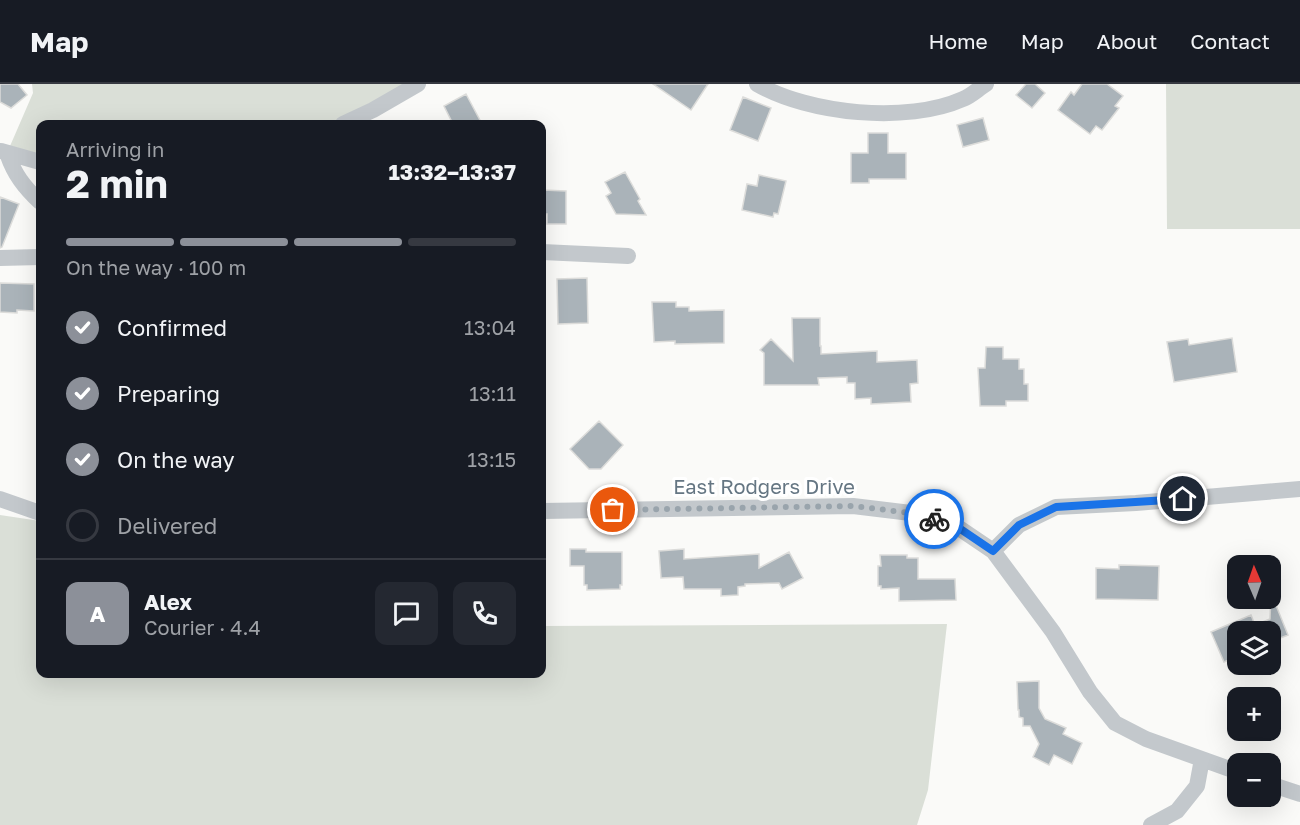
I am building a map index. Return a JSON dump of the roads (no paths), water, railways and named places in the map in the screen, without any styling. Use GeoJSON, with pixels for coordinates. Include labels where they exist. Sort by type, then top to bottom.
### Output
{"type":"FeatureCollection","features":[{"type":"Feature","properties":{"kind":"street"},"geometry":{"type":"LineString","coordinates":[[352,120],[373,111],[418,84]]}},
{"type":"Feature","properties":{"kind":"street"},"geometry":{"type":"LineString","coordinates":[[757,84],[801,102],[844,111],[893,115],[929,110],[963,99],[986,84]]}},
{"type":"Feature","properties":{"kind":"street"},"geometry":{"type":"LineString","coordinates":[[3,152],[36,161]]}},
{"type":"Feature","properties":{"kind":"street"},"geometry":{"type":"LineString","coordinates":[[3,152],[26,189],[36,198]]}},
{"type":"Feature","properties":{"kind":"street"},"geometry":{"type":"LineString","coordinates":[[546,252],[628,256]]}},
{"type":"Feature","properties":{"kind":"street"},"geometry":{"type":"LineString","coordinates":[[0,258],[36,257]]}},
{"type":"Feature","properties":{"kind":"street"},"geometry":{"type":"LineString","coordinates":[[993,551],[1019,525],[1056,507],[1136,503],[1300,489]]}},
{"type":"Feature","properties":{"kind":"street"},"geometry":{"type":"LineString","coordinates":[[0,499],[36,512]]}},
{"type":"Feature","properties":{"kind":"street","name":"East Rodgers Drive"},"geometry":{"type":"LineString","coordinates":[[546,511],[853,506],[919,514],[956,526],[993,551],[1053,632],[1090,692],[1115,723],[1146,739],[1227,768]]}},
{"type":"Feature","properties":{"kind":"street"},"geometry":{"type":"LineString","coordinates":[[1151,825],[1177,811],[1197,786],[1202,759]]}},
{"type":"Feature","properties":{"kind":"street"},"geometry":{"type":"LineString","coordinates":[[1281,788],[1300,794]]}}]}
